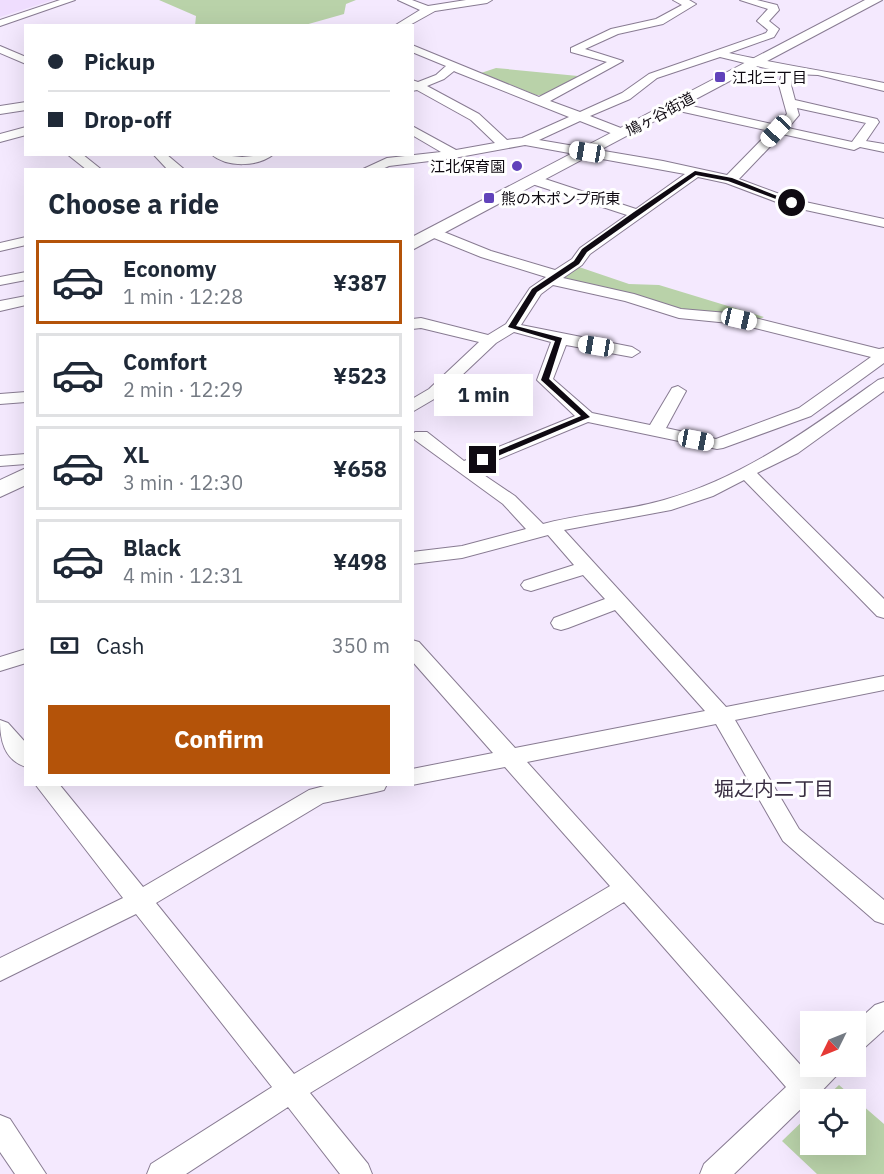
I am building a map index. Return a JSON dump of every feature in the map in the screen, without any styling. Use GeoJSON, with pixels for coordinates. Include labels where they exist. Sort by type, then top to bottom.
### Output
{"type":"FeatureCollection","features":[{"type":"Feature","properties":{"kind":"main road","name":"鳩ヶ谷街道"},"geometry":{"type":"LineString","coordinates":[[414,244],[875,0]]}},
{"type":"Feature","properties":{"kind":"main road"},"geometry":{"type":"LineString","coordinates":[[0,490],[24,476]]}},
{"type":"Feature","properties":{"kind":"street"},"geometry":{"type":"LineString","coordinates":[[0,22],[70,0]]}},
{"type":"Feature","properties":{"kind":"street"},"geometry":{"type":"LineString","coordinates":[[403,0],[428,10]]}},
{"type":"Feature","properties":{"kind":"street"},"geometry":{"type":"LineString","coordinates":[[403,24],[428,10],[487,0]]}},
{"type":"Feature","properties":{"kind":"street"},"geometry":{"type":"LineString","coordinates":[[540,101],[617,61],[575,50],[615,31],[658,22],[691,4],[678,0]]}},
{"type":"Feature","properties":{"kind":"street"},"geometry":{"type":"LineString","coordinates":[[372,168],[387,162],[454,154],[525,141],[626,96],[653,76],[770,35],[774,29],[762,21],[774,10],[773,7],[745,0]]}},
{"type":"Feature","properties":{"kind":"street"},"geometry":{"type":"LineString","coordinates":[[0,49],[24,60]]}},
{"type":"Feature","properties":{"kind":"street"},"geometry":{"type":"LineString","coordinates":[[414,49],[622,133]]}},
{"type":"Feature","properties":{"kind":"street"},"geometry":{"type":"LineString","coordinates":[[719,54],[788,70],[818,72],[884,87]]}},
{"type":"Feature","properties":{"kind":"street"},"geometry":{"type":"LineString","coordinates":[[0,64],[24,60]]}},
{"type":"Feature","properties":{"kind":"street"},"geometry":{"type":"LineString","coordinates":[[414,86],[440,77],[454,66]]}},
{"type":"Feature","properties":{"kind":"street"},"geometry":{"type":"LineString","coordinates":[[730,180],[793,115],[785,85],[788,70]]}},
{"type":"Feature","properties":{"kind":"street"},"geometry":{"type":"LineString","coordinates":[[414,86],[475,117],[504,144]]}},
{"type":"Feature","properties":{"kind":"street"},"geometry":{"type":"LineString","coordinates":[[674,106],[854,146],[873,122],[790,103]]}},
{"type":"Feature","properties":{"kind":"street"},"geometry":{"type":"LineString","coordinates":[[0,110],[24,106]]}},
{"type":"Feature","properties":{"kind":"street"},"geometry":{"type":"LineString","coordinates":[[414,131],[454,154]]}},
{"type":"Feature","properties":{"kind":"street"},"geometry":{"type":"LineString","coordinates":[[0,138],[24,132]]}},
{"type":"Feature","properties":{"kind":"street"},"geometry":{"type":"LineString","coordinates":[[525,141],[730,180],[792,203],[884,223]]}},
{"type":"Feature","properties":{"kind":"street"},"geometry":{"type":"LineString","coordinates":[[858,143],[884,148]]}},
{"type":"Feature","properties":{"kind":"street"},"geometry":{"type":"LineString","coordinates":[[76,156],[93,168]]}},
{"type":"Feature","properties":{"kind":"street"},"geometry":{"type":"LineString","coordinates":[[161,156],[175,168]]}},
{"type":"Feature","properties":{"kind":"street"},"geometry":{"type":"LineString","coordinates":[[221,156],[240,162],[261,156]]}},
{"type":"Feature","properties":{"kind":"street"},"geometry":{"type":"LineString","coordinates":[[414,405],[435,392],[490,340],[512,327],[535,291],[577,262],[585,251],[636,213],[695,173]]}},
{"type":"Feature","properties":{"kind":"street"},"geometry":{"type":"LineString","coordinates":[[534,180],[636,213]]}},
{"type":"Feature","properties":{"kind":"street"},"geometry":{"type":"LineString","coordinates":[[434,233],[553,277],[629,297],[678,313],[739,319],[881,361]]}},
{"type":"Feature","properties":{"kind":"street"},"geometry":{"type":"LineString","coordinates":[[0,247],[24,241]]}},
{"type":"Feature","properties":{"kind":"street"},"geometry":{"type":"LineString","coordinates":[[0,281],[24,276]]}},
{"type":"Feature","properties":{"kind":"street"},"geometry":{"type":"LineString","coordinates":[[0,306],[24,300]]}},
{"type":"Feature","properties":{"kind":"street"},"geometry":{"type":"LineString","coordinates":[[414,324],[421,323],[490,340]]}},
{"type":"Feature","properties":{"kind":"street"},"geometry":{"type":"LineString","coordinates":[[512,327],[560,339],[633,352]]}},
{"type":"Feature","properties":{"kind":"street"},"geometry":{"type":"LineString","coordinates":[[560,339],[545,380],[586,417],[717,444],[804,412],[881,361]]}},
{"type":"Feature","properties":{"kind":"street"},"geometry":{"type":"LineString","coordinates":[[414,558],[462,552],[546,529],[665,506],[707,492],[792,449],[884,383]]}},
{"type":"Feature","properties":{"kind":"street"},"geometry":{"type":"LineString","coordinates":[[655,432],[678,391]]}},
{"type":"Feature","properties":{"kind":"street"},"geometry":{"type":"LineString","coordinates":[[0,399],[24,397]]}},
{"type":"Feature","properties":{"kind":"street"},"geometry":{"type":"LineString","coordinates":[[462,468],[586,417]]}},
{"type":"Feature","properties":{"kind":"street"},"geometry":{"type":"LineString","coordinates":[[421,436],[546,529],[587,567],[721,715],[791,835],[884,914]]}},
{"type":"Feature","properties":{"kind":"street"},"geometry":{"type":"LineString","coordinates":[[0,461],[24,459]]}},
{"type":"Feature","properties":{"kind":"street"},"geometry":{"type":"LineString","coordinates":[[746,472],[884,611]]}},
{"type":"Feature","properties":{"kind":"street"},"geometry":{"type":"LineString","coordinates":[[531,585],[587,567]]}},
{"type":"Feature","properties":{"kind":"street"},"geometry":{"type":"LineString","coordinates":[[561,623],[618,601]]}},
{"type":"Feature","properties":{"kind":"street"},"geometry":{"type":"LineString","coordinates":[[414,649],[805,1089],[817,1077]]}},
{"type":"Feature","properties":{"kind":"street"},"geometry":{"type":"LineString","coordinates":[[0,664],[24,657]]}},
{"type":"Feature","properties":{"kind":"street"},"geometry":{"type":"LineString","coordinates":[[414,777],[884,683]]}},
{"type":"Feature","properties":{"kind":"street"},"geometry":{"type":"LineString","coordinates":[[0,728],[24,757]]}},
{"type":"Feature","properties":{"kind":"street"},"geometry":{"type":"LineString","coordinates":[[48,786],[358,1174]]}},
{"type":"Feature","properties":{"kind":"street"},"geometry":{"type":"LineString","coordinates":[[0,970],[139,901],[311,790],[354,786]]}},
{"type":"Feature","properties":{"kind":"street"},"geometry":{"type":"LineString","coordinates":[[161,1174],[291,1090],[625,889]]}},
{"type":"Feature","properties":{"kind":"street"},"geometry":{"type":"LineString","coordinates":[[866,1029],[884,1012]]}},
{"type":"Feature","properties":{"kind":"street"},"geometry":{"type":"LineString","coordinates":[[714,1174],[800,1094]]}},
{"type":"Feature","properties":{"kind":"street"},"geometry":{"type":"LineString","coordinates":[[0,1128],[32,1174]]}},
{"type":"Feature","properties":{"kind":"shaded area"},"geometry":{"type":"Polygon","coordinates":[[[0,0],[53,0],[0,17],[0,0]]]}},
{"type":"Feature","properties":{"kind":"green space"},"geometry":{"type":"Polygon","coordinates":[[[159,0],[356,0],[346,4],[344,14],[309,24],[195,24],[196,16],[159,0]]]}},
{"type":"Feature","properties":{"kind":"green space"},"geometry":{"type":"Polygon","coordinates":[[[496,68],[578,76],[544,95],[536,95],[481,73],[496,68]]]}},
{"type":"Feature","properties":{"kind":"green space"},"geometry":{"type":"Polygon","coordinates":[[[579,267],[629,284],[659,285],[764,317],[758,320],[682,309],[561,278],[579,267]]]}},
{"type":"Feature","properties":{"kind":"green space"},"geometry":{"type":"Polygon","coordinates":[[[866,1108],[884,1124],[884,1174],[817,1174],[782,1141],[800,1124],[800,1155],[866,1155],[866,1108]]]}},
{"type":"Feature","properties":{"kind":"place","name":"江北三丁目"},"geometry":{"type":"Point","coordinates":[720,77]}},
{"type":"Feature","properties":{"kind":"place","name":"江北保育園"},"geometry":{"type":"Point","coordinates":[517,166]}},
{"type":"Feature","properties":{"kind":"place","name":"熊の木ポンプ所東"},"geometry":{"type":"Point","coordinates":[489,198]}},
{"type":"Feature","properties":{"kind":"district","name":"堀之内二丁目"},"geometry":{"type":"Point","coordinates":[774,788]}},
{"type":"Feature","properties":{"kind":"route"},"geometry":{"type":"LineString","coordinates":[[483,460],[586,417],[545,380],[560,339],[512,327],[535,291],[577,262],[585,251],[636,213],[695,173],[730,180],[792,203]]}}]}
